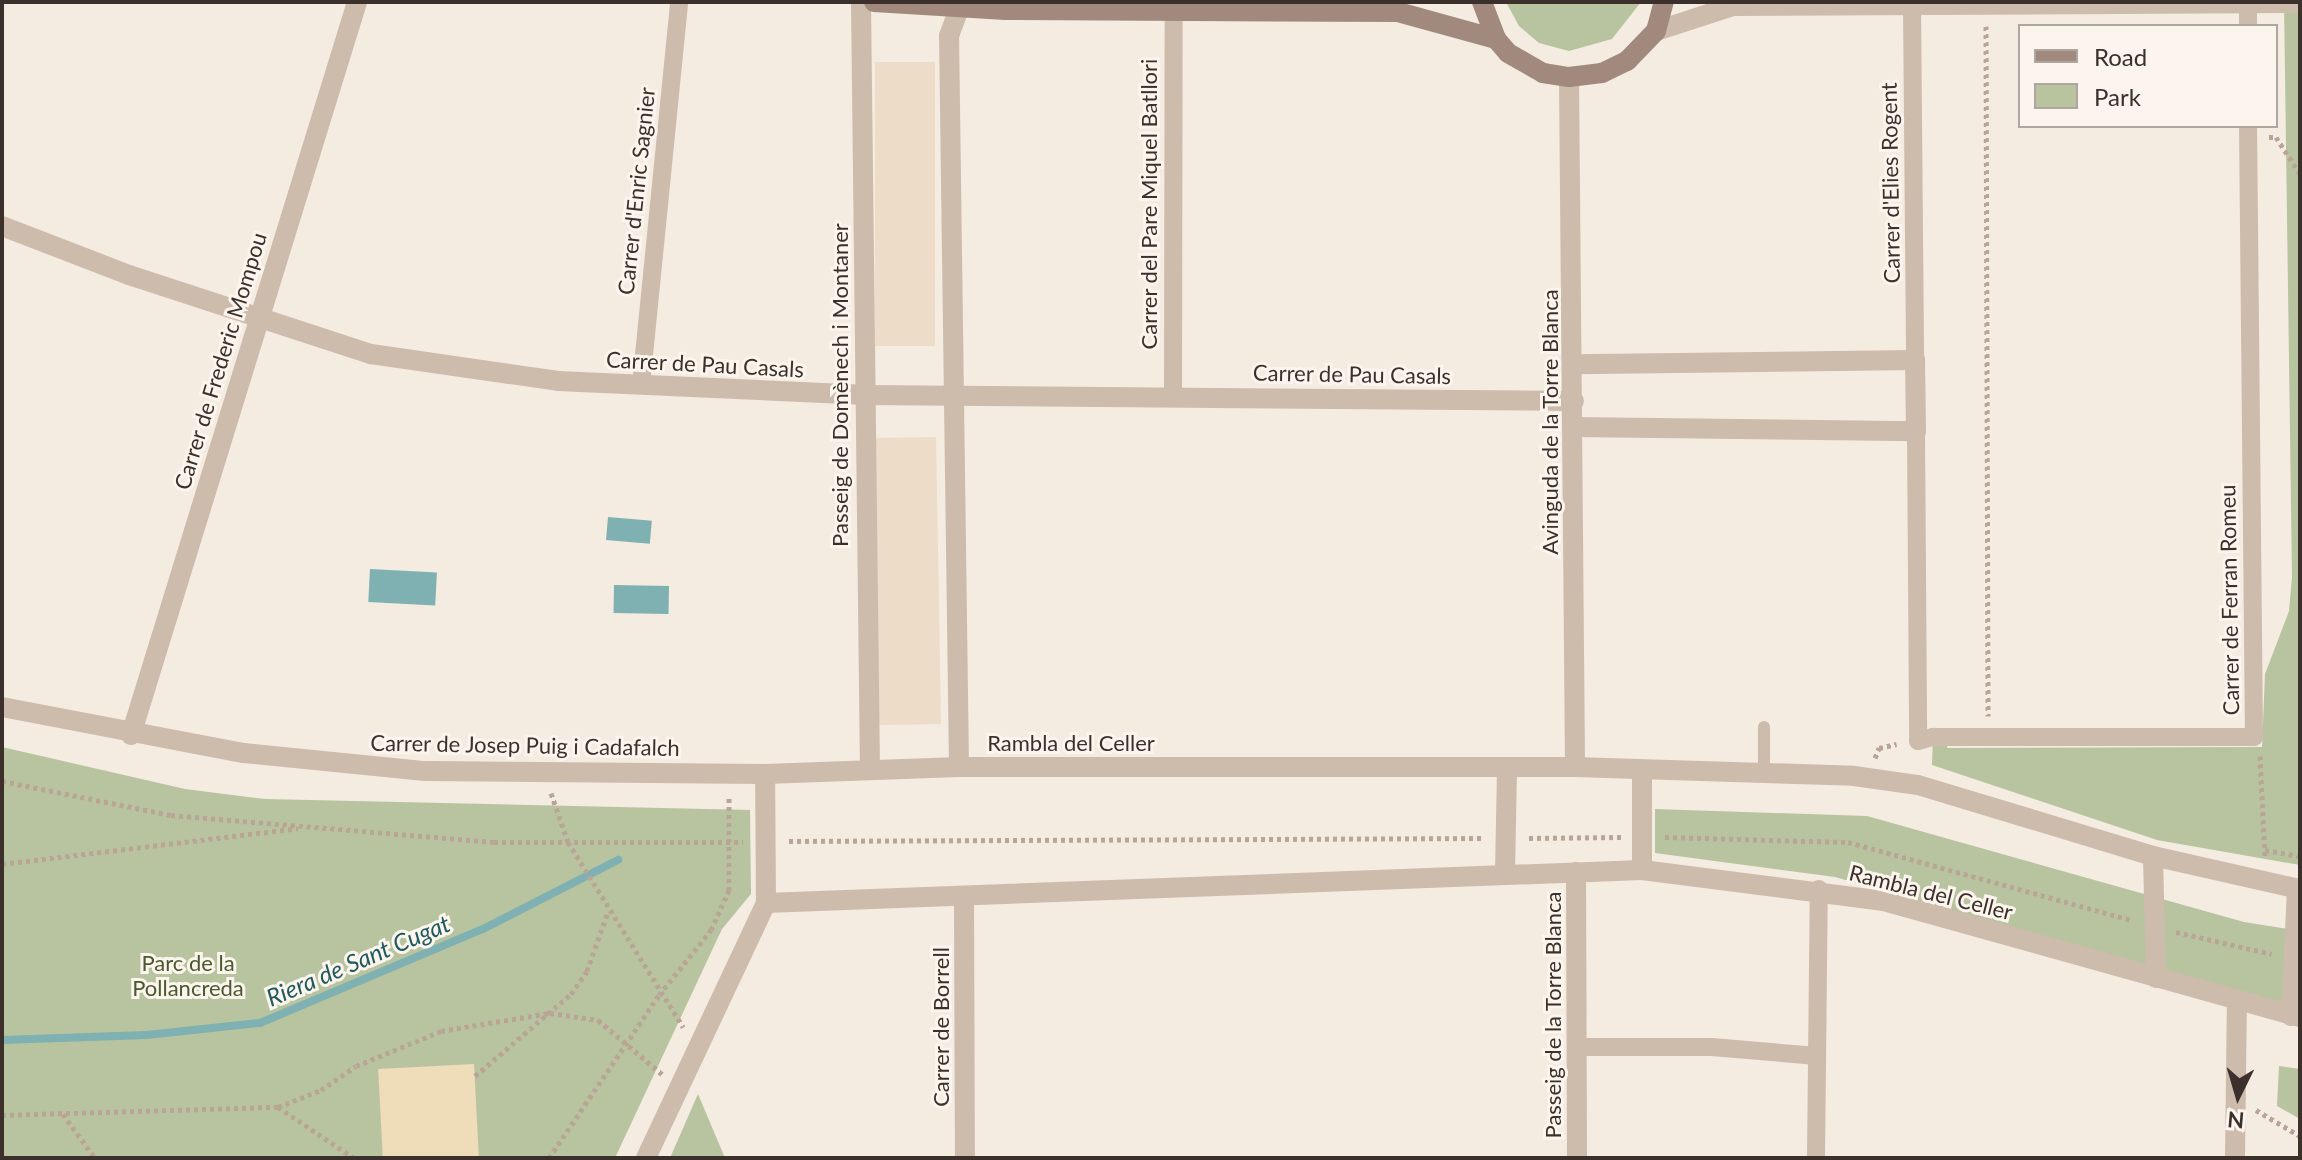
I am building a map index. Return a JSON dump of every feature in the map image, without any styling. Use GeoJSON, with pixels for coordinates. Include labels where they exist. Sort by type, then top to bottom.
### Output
{"type":"FeatureCollection","features":[{"type":"Feature","properties":{"kind":"main road"},"geometry":{"type":"LineString","coordinates":[[874,2],[959,8],[1398,12],[1496,39],[1525,65],[1569,77],[1602,73],[1627,61],[1656,31],[1664,2]]}},
{"type":"Feature","properties":{"kind":"main road"},"geometry":{"type":"LineString","coordinates":[[1398,12],[1429,2]]}},
{"type":"Feature","properties":{"kind":"main road"},"geometry":{"type":"LineString","coordinates":[[1482,2],[1496,39]]}},
{"type":"Feature","properties":{"kind":"street","name":"Carrer de Frederic Mompou"},"geometry":{"type":"LineString","coordinates":[[131,735],[357,2]]}},
{"type":"Feature","properties":{"kind":"street","name":"Carrer d'Enric Sagnier"},"geometry":{"type":"LineString","coordinates":[[641,385],[679,2]]}},
{"type":"Feature","properties":{"kind":"street","name":"Passeig de Domènech i Montaner"},"geometry":{"type":"LineString","coordinates":[[861,2],[862,395],[870,769]]}},
{"type":"Feature","properties":{"kind":"street"},"geometry":{"type":"LineString","coordinates":[[1656,31],[1729,4],[2300,3]]}},
{"type":"Feature","properties":{"kind":"street"},"geometry":{"type":"LineString","coordinates":[[2248,4],[2248,24]]}},
{"type":"Feature","properties":{"kind":"street","name":"Carrer d'Elies Rogent"},"geometry":{"type":"LineString","coordinates":[[1912,5],[1915,360]]}},
{"type":"Feature","properties":{"kind":"street"},"geometry":{"type":"LineString","coordinates":[[959,8],[949,36],[959,767]]}},
{"type":"Feature","properties":{"kind":"street","name":"Carrer del Pare Miquel Batllori"},"geometry":{"type":"LineString","coordinates":[[1173,396],[1174,12]]}},
{"type":"Feature","properties":{"kind":"street","name":"Avinguda de la Torre Blanca"},"geometry":{"type":"LineString","coordinates":[[1569,77],[1574,364],[1575,767]]}},
{"type":"Feature","properties":{"kind":"street","name":"Carrer de Ferran Romeu"},"geometry":{"type":"LineString","coordinates":[[1918,741],[1989,737],[2254,737],[2248,131]]}},
{"type":"Feature","properties":{"kind":"street","name":"Carrer de Pau Casals"},"geometry":{"type":"LineString","coordinates":[[2,226],[129,275],[371,354],[558,381],[862,395],[1574,401]]}},
{"type":"Feature","properties":{"kind":"street"},"geometry":{"type":"LineString","coordinates":[[1574,364],[1915,360],[1918,741]]}},
{"type":"Feature","properties":{"kind":"street"},"geometry":{"type":"LineString","coordinates":[[1572,427],[1916,431]]}},
{"type":"Feature","properties":{"kind":"street","name":"Carrer de Josep Puig i Cadafalch"},"geometry":{"type":"LineString","coordinates":[[2,707],[131,735],[425,771],[765,774]]}},
{"type":"Feature","properties":{"kind":"street","name":"Rambla del Celler"},"geometry":{"type":"LineString","coordinates":[[765,774],[959,767],[1575,767],[1873,778],[1918,785],[2153,856],[2298,889],[2294,959],[2296,1016],[1884,901],[1819,889],[1642,870],[766,903]]}},
{"type":"Feature","properties":{"kind":"street"},"geometry":{"type":"LineString","coordinates":[[1505,874],[1507,767]]}},
{"type":"Feature","properties":{"kind":"street"},"geometry":{"type":"LineString","coordinates":[[1642,771],[1642,870]]}},
{"type":"Feature","properties":{"kind":"street"},"geometry":{"type":"LineString","coordinates":[[646,1158],[766,903],[765,774]]}},
{"type":"Feature","properties":{"kind":"street"},"geometry":{"type":"LineString","coordinates":[[2153,856],[2156,978]]}},
{"type":"Feature","properties":{"kind":"street","name":"Passeig de la Torre Blanca"},"geometry":{"type":"LineString","coordinates":[[1576,872],[1577,1158]]}},
{"type":"Feature","properties":{"kind":"street"},"geometry":{"type":"LineString","coordinates":[[1816,1158],[1819,889]]}},
{"type":"Feature","properties":{"kind":"street","name":"Carrer de Borrell"},"geometry":{"type":"LineString","coordinates":[[964,896],[965,1158]]}},
{"type":"Feature","properties":{"kind":"street"},"geometry":{"type":"LineString","coordinates":[[2235,1158],[2237,1001]]}},
{"type":"Feature","properties":{"kind":"street"},"geometry":{"type":"LineString","coordinates":[[1576,1047],[1712,1047],[1817,1056]]}},
{"type":"Feature","properties":{"kind":"lane"},"geometry":{"type":"LineString","coordinates":[[1764,727],[1764,774]]}},
{"type":"Feature","properties":{"kind":"path"},"geometry":{"type":"LineString","coordinates":[[1986,4],[1989,737]]}},
{"type":"Feature","properties":{"kind":"path"},"geometry":{"type":"LineString","coordinates":[[2248,131],[2276,137],[2300,174]]}},
{"type":"Feature","properties":{"kind":"path"},"geometry":{"type":"LineString","coordinates":[[2254,737],[2263,770],[2265,850],[2300,856]]}},
{"type":"Feature","properties":{"kind":"path"},"geometry":{"type":"LineString","coordinates":[[1873,778],[1879,748],[1918,741]]}},
{"type":"Feature","properties":{"kind":"path"},"geometry":{"type":"LineString","coordinates":[[546,772],[568,842],[659,995],[697,1046]]}},
{"type":"Feature","properties":{"kind":"path"},"geometry":{"type":"LineString","coordinates":[[549,1158],[659,995],[711,930],[729,890],[731,843],[727,773]]}},
{"type":"Feature","properties":{"kind":"path"},"geometry":{"type":"LineString","coordinates":[[2,781],[171,815],[494,842],[1643,837],[1848,842],[2156,927],[2294,959]]}},
{"type":"Feature","properties":{"kind":"path"},"geometry":{"type":"LineString","coordinates":[[2,864],[306,826]]}},
{"type":"Feature","properties":{"kind":"path"},"geometry":{"type":"LineString","coordinates":[[475,1076],[550,1013],[587,971],[609,911]]}},
{"type":"Feature","properties":{"kind":"path"},"geometry":{"type":"LineString","coordinates":[[2,1115],[278,1107],[321,1090],[356,1066],[441,1031],[550,1013],[598,1020],[678,1088]]}},
{"type":"Feature","properties":{"kind":"path"},"geometry":{"type":"LineString","coordinates":[[2236,1099],[2300,1136]]}},
{"type":"Feature","properties":{"kind":"path"},"geometry":{"type":"LineString","coordinates":[[278,1107],[354,1158]]}},
{"type":"Feature","properties":{"kind":"path"},"geometry":{"type":"LineString","coordinates":[[63,1114],[95,1158]]}},
{"type":"Feature","properties":{"kind":"green space"},"geometry":{"type":"Polygon","coordinates":[[[1506,2],[1641,2],[1612,39],[1569,51],[1539,43],[1519,26],[1506,2]]]}},
{"type":"Feature","properties":{"kind":"green space"},"geometry":{"type":"Polygon","coordinates":[[[2284,2],[2300,2],[2300,865],[2157,840],[1932,765],[1933,737],[1948,737],[1947,748],[2262,747],[2265,674],[2289,611],[2292,577],[2284,2]]]}},
{"type":"Feature","properties":{"kind":"green space","name":"Parc de la Pollancreda"},"geometry":{"type":"Polygon","coordinates":[[[2,747],[185,789],[265,799],[750,810],[751,894],[722,929],[615,1158],[2,1158],[2,747]]]}},
{"type":"Feature","properties":{"kind":"green space"},"geometry":{"type":"Polygon","coordinates":[[[1655,809],[1867,816],[2244,922],[2300,931],[2300,1010],[1835,877],[1655,853],[1655,809]]]}},
{"type":"Feature","properties":{"kind":"green space"},"geometry":{"type":"Polygon","coordinates":[[[2279,1066],[2300,1069],[2300,1119],[2277,1106],[2279,1066]]]}},
{"type":"Feature","properties":{"kind":"green space"},"geometry":{"type":"Polygon","coordinates":[[[698,1094],[725,1158],[670,1158],[698,1094]]]}},
{"type":"Feature","properties":{"kind":"sand"},"geometry":{"type":"Polygon","coordinates":[[[474,1064],[479,1158],[383,1158],[378,1069],[474,1064]]]}},
{"type":"Feature","properties":{"kind":"shaded area"},"geometry":{"type":"Polygon","coordinates":[[[875,62],[935,62],[935,346],[875,346],[875,62]]]}},
{"type":"Feature","properties":{"kind":"shaded area"},"geometry":{"type":"Polygon","coordinates":[[[936,437],[941,724],[879,725],[874,438],[936,437]]]}},
{"type":"Feature","properties":{"kind":"water"},"geometry":{"type":"Polygon","coordinates":[[[608,517],[652,521],[650,544],[606,540],[608,517]]]}},
{"type":"Feature","properties":{"kind":"water"},"geometry":{"type":"Polygon","coordinates":[[[370,569],[437,573],[435,605],[368,602],[370,569]]]}},
{"type":"Feature","properties":{"kind":"water"},"geometry":{"type":"Polygon","coordinates":[[[614,585],[669,586],[669,614],[614,613],[614,585]]]}},
{"type":"Feature","properties":{"kind":"waterway","name":"Riera de Sant Cugat"},"geometry":{"type":"LineString","coordinates":[[2,1040],[147,1035],[260,1023],[483,929],[618,860]]}}]}
